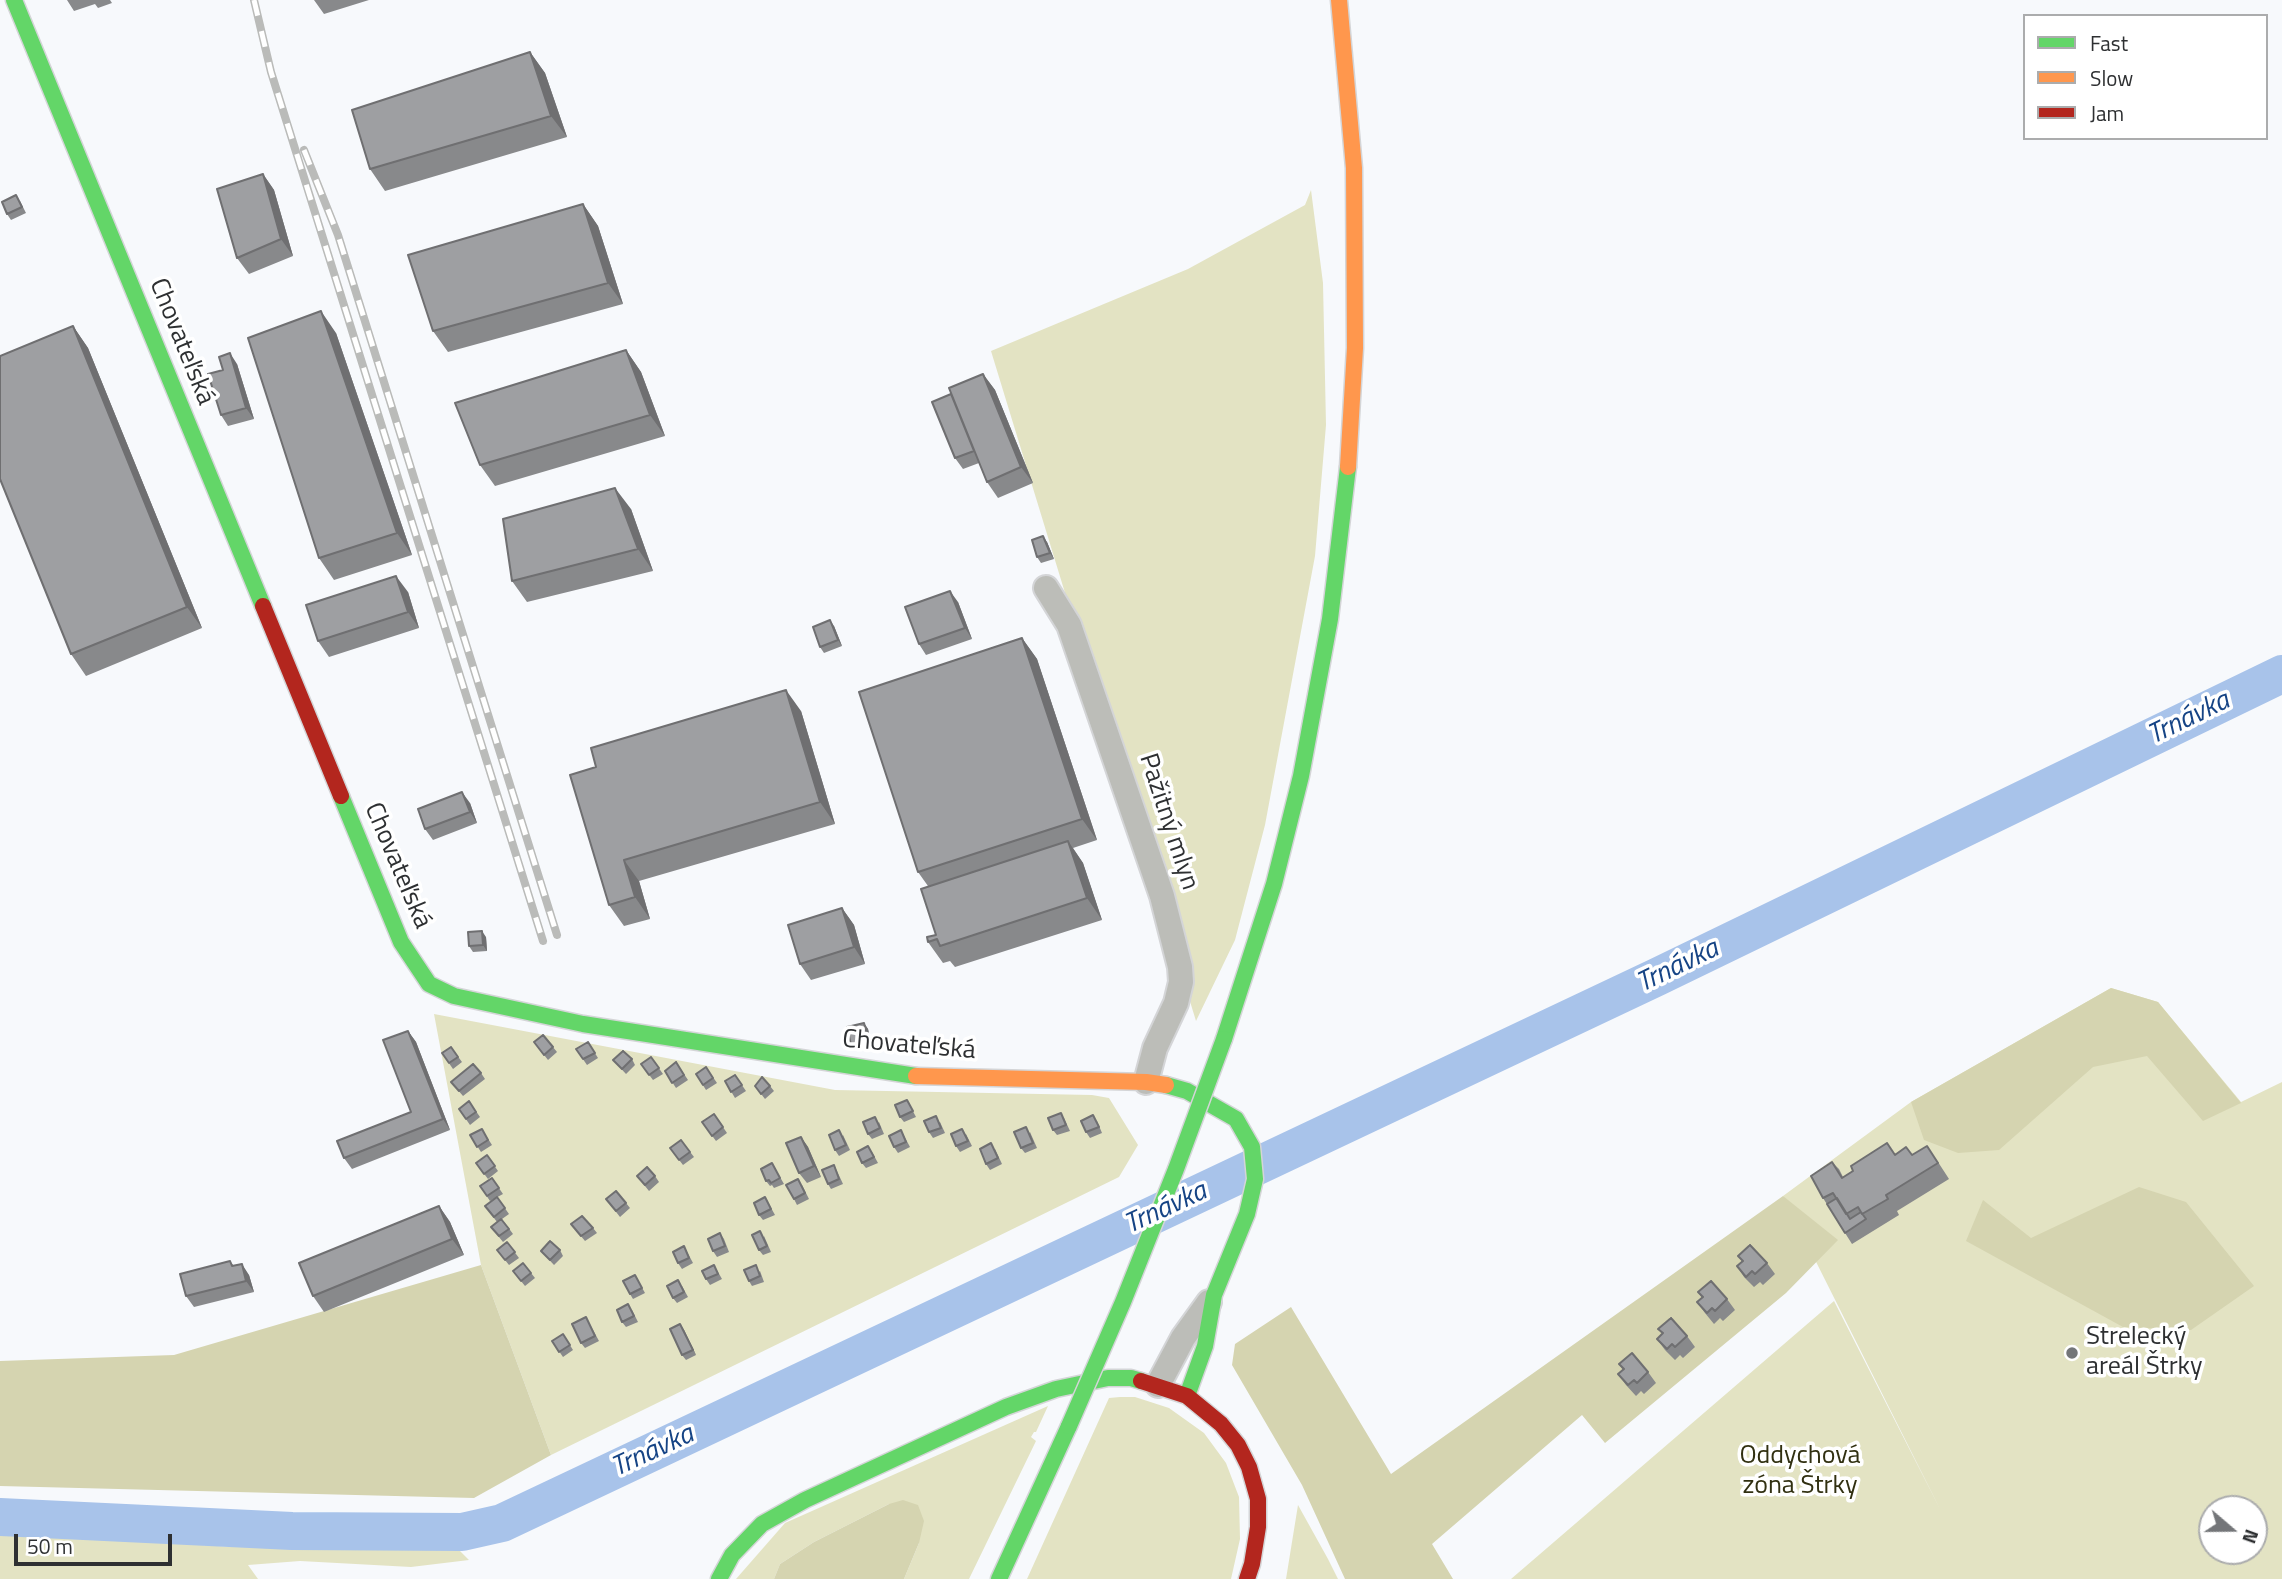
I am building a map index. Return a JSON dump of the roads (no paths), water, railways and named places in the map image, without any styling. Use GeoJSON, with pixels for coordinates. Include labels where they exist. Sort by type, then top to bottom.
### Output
{"type":"FeatureCollection","features":[{"type":"Feature","properties":{"kind":"main road","name":"Chovateľská"},"geometry":{"type":"LineString","coordinates":[[14,0],[401,942],[429,984],[454,996],[583,1024],[904,1076],[1146,1082],[1187,1091],[1236,1119],[1255,1158],[1254,1191],[1214,1295]]}},
{"type":"Feature","properties":{"kind":"main road"},"geometry":{"type":"LineString","coordinates":[[999,1579],[1069,1426],[1171,1181],[1224,1039],[1274,884],[1301,776],[1330,619],[1349,468],[1355,348],[1354,168],[1339,0]]}},
{"type":"Feature","properties":{"kind":"main road"},"geometry":{"type":"LineString","coordinates":[[1187,1396],[1205,1346],[1214,1295]]}},
{"type":"Feature","properties":{"kind":"main road"},"geometry":{"type":"LineString","coordinates":[[719,1579],[732,1555],[762,1524],[804,1500],[1006,1407],[1056,1389],[1108,1378],[1131,1378],[1187,1396],[1221,1424],[1238,1446],[1249,1467],[1258,1499],[1258,1527],[1247,1579]]}},
{"type":"Feature","properties":{"kind":"street","name":"Pažitný mlyn"},"geometry":{"type":"LineString","coordinates":[[1046,588],[1069,625],[1162,896],[1180,967],[1181,982],[1176,1003],[1155,1048],[1146,1082]]}},
{"type":"Feature","properties":{"kind":"street"},"geometry":{"type":"LineString","coordinates":[[1158,1385],[1183,1338],[1214,1295]]}},
{"type":"Feature","properties":{"kind":"waterway","name":"Trnávka"},"geometry":{"type":"LineString","coordinates":[[0,1517],[292,1531],[462,1532],[502,1523],[1657,977],[2282,674]]}},
{"type":"Feature","properties":{"kind":"railway"},"geometry":{"type":"LineString","coordinates":[[254,0],[271,72],[543,941]]}},
{"type":"Feature","properties":{"kind":"railway"},"geometry":{"type":"LineString","coordinates":[[304,150],[338,235],[557,935]]}},
{"type":"Feature","properties":{"kind":"place","name":"Strelecký areál Štrky"},"geometry":{"type":"Point","coordinates":[2072,1353]}},
{"type":"Feature","properties":{"kind":"park label","name":"Oddychová zóna Štrky"},"geometry":{"type":"Point","coordinates":[1800,1472]}}]}
